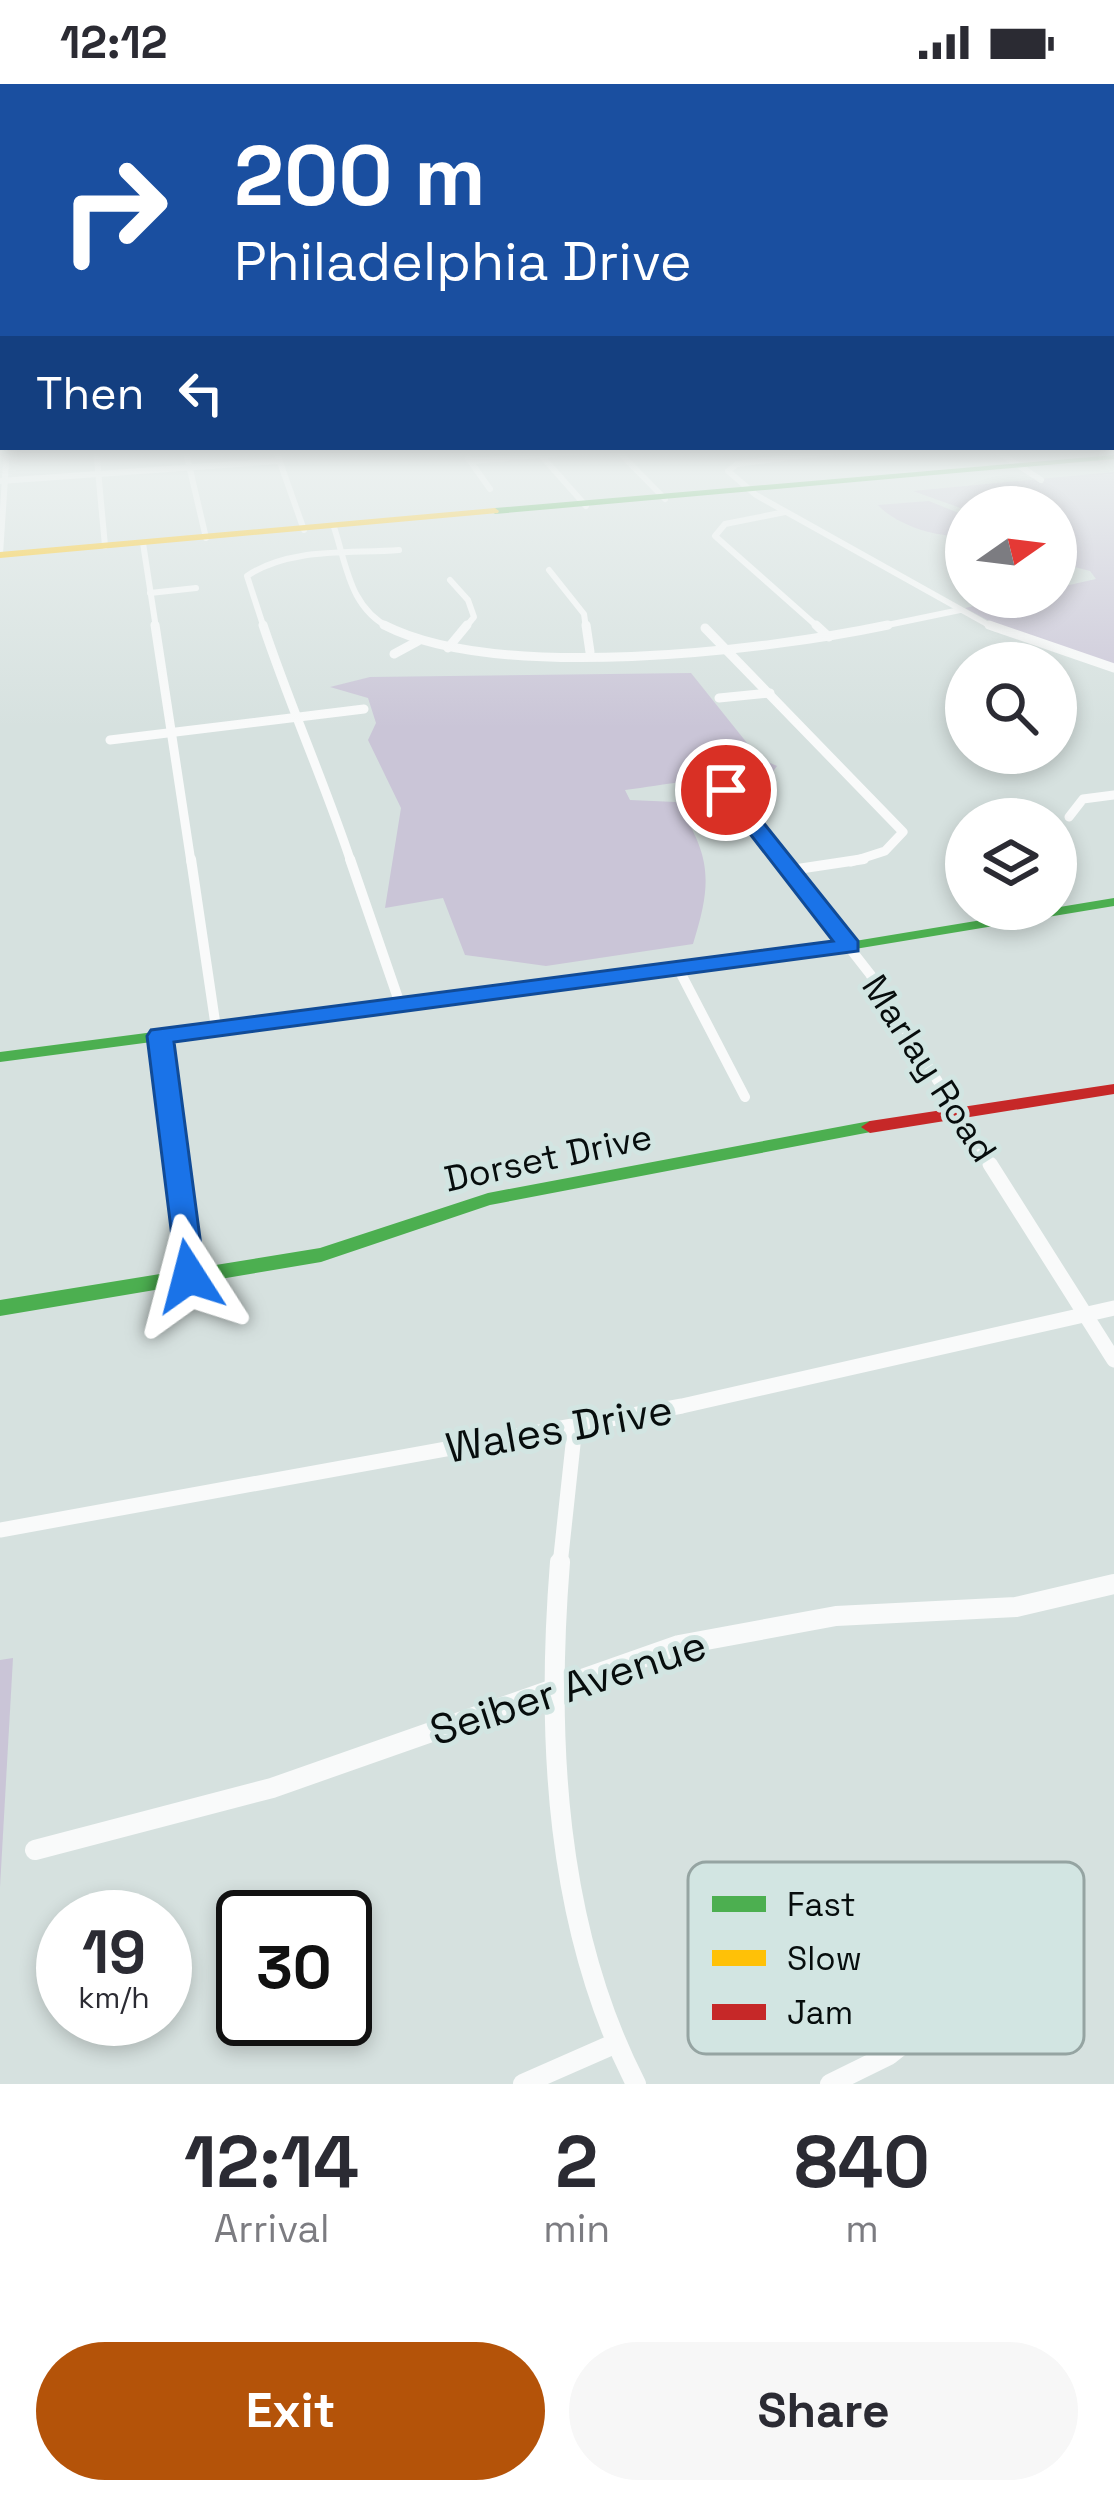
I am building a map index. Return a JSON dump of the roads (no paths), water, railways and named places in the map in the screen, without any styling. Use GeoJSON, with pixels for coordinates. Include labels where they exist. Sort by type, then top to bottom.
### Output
{"type":"FeatureCollection","features":[{"type":"Feature","properties":{"kind":"street"},"geometry":{"type":"LineString","coordinates":[[104,541],[104,547]]}},
{"type":"Feature","properties":{"kind":"street"},"geometry":{"type":"LineString","coordinates":[[0,554],[164,541]]}},
{"type":"Feature","properties":{"kind":"street"},"geometry":{"type":"LineString","coordinates":[[339,541],[366,613],[389,630],[448,648],[509,654],[727,650],[829,637],[945,613]]}},
{"type":"Feature","properties":{"kind":"street"},"geometry":{"type":"LineString","coordinates":[[721,541],[829,637]]}},
{"type":"Feature","properties":{"kind":"street"},"geometry":{"type":"LineString","coordinates":[[836,541],[945,602]]}},
{"type":"Feature","properties":{"kind":"street"},"geometry":{"type":"LineString","coordinates":[[143,543],[216,1028]]}},
{"type":"Feature","properties":{"kind":"street"},"geometry":{"type":"LineString","coordinates":[[399,550],[263,565],[250,572],[249,583],[294,717],[315,755],[400,1004]]}},
{"type":"Feature","properties":{"kind":"street"},"geometry":{"type":"LineString","coordinates":[[549,570],[584,614],[590,652]]}},
{"type":"Feature","properties":{"kind":"street"},"geometry":{"type":"LineString","coordinates":[[448,648],[474,617],[468,600],[451,580]]}},
{"type":"Feature","properties":{"kind":"street"},"geometry":{"type":"LineString","coordinates":[[150,593],[196,588]]}},
{"type":"Feature","properties":{"kind":"street"},"geometry":{"type":"LineString","coordinates":[[976,618],[1017,638],[1114,668]]}},
{"type":"Feature","properties":{"kind":"street"},"geometry":{"type":"LineString","coordinates":[[705,628],[903,832],[898,844],[884,853],[791,870]]}},
{"type":"Feature","properties":{"kind":"street"},"geometry":{"type":"LineString","coordinates":[[394,654],[418,641]]}},
{"type":"Feature","properties":{"kind":"street"},"geometry":{"type":"LineString","coordinates":[[719,698],[770,693]]}},
{"type":"Feature","properties":{"kind":"street"},"geometry":{"type":"LineString","coordinates":[[110,740],[364,709]]}},
{"type":"Feature","properties":{"kind":"street","name":"Marlay Road"},"geometry":{"type":"LineString","coordinates":[[726,790],[849,946],[1114,1360]]}},
{"type":"Feature","properties":{"kind":"street"},"geometry":{"type":"LineString","coordinates":[[1077,807],[1083,800],[1114,795]]}},
{"type":"Feature","properties":{"kind":"street"},"geometry":{"type":"LineString","coordinates":[[0,1057],[849,946],[1114,902]]}},
{"type":"Feature","properties":{"kind":"street"},"geometry":{"type":"LineString","coordinates":[[678,968],[745,1097]]}},
{"type":"Feature","properties":{"kind":"street"},"geometry":{"type":"LineString","coordinates":[[160,1036],[189,1276]]}},
{"type":"Feature","properties":{"kind":"street","name":"Dorset Drive"},"geometry":{"type":"LineString","coordinates":[[0,1308],[321,1255],[488,1199],[958,1112],[1114,1089]]}},
{"type":"Feature","properties":{"kind":"street","name":"Wales Drive"},"geometry":{"type":"LineString","coordinates":[[0,1530],[575,1426],[1114,1308]]}},
{"type":"Feature","properties":{"kind":"street"},"geometry":{"type":"LineString","coordinates":[[575,1426],[559,1576],[559,1746],[577,1910],[589,1972],[614,2044],[636,2084]]}},
{"type":"Feature","properties":{"kind":"street","name":"Seiber Avenue"},"geometry":{"type":"LineString","coordinates":[[34,1850],[272,1789],[679,1645],[836,1616],[1016,1607],[1114,1584]]}},
{"type":"Feature","properties":{"kind":"street"},"geometry":{"type":"LineString","coordinates":[[523,2084],[614,2044]]}},
{"type":"Feature","properties":{"kind":"street"},"geometry":{"type":"LineString","coordinates":[[830,2084],[890,2054]]}}]}
